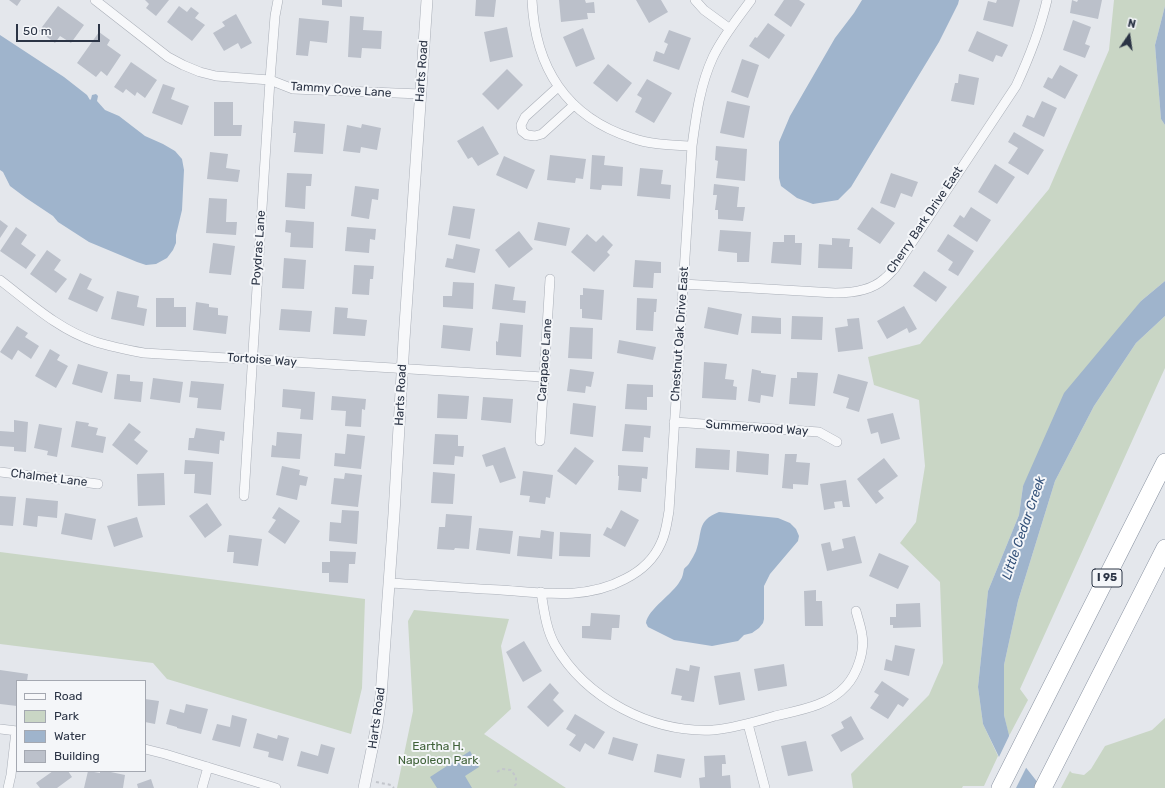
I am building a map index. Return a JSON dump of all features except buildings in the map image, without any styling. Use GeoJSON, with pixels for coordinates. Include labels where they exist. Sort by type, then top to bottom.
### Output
{"type":"FeatureCollection","features":[{"type":"Feature","properties":{"kind":"highway","name":"I 95"},"geometry":{"type":"LineString","coordinates":[[1000,788],[1165,462]]}},
{"type":"Feature","properties":{"kind":"highway"},"geometry":{"type":"LineString","coordinates":[[1043,788],[1165,548]]}},
{"type":"Feature","properties":{"kind":"street","name":"Tammy Cove Lane"},"geometry":{"type":"LineString","coordinates":[[95,0],[168,57],[200,72],[216,76],[270,80],[293,89],[421,94]]}},
{"type":"Feature","properties":{"kind":"street","name":"Poydras Lane"},"geometry":{"type":"LineString","coordinates":[[244,496],[270,80],[275,16],[278,0]]}},
{"type":"Feature","properties":{"kind":"street","name":"Harts Road"},"geometry":{"type":"LineString","coordinates":[[364,788],[377,725],[381,696],[427,0]]}},
{"type":"Feature","properties":{"kind":"street"},"geometry":{"type":"LineString","coordinates":[[532,0],[537,38],[550,74],[558,87],[591,120],[632,139],[653,143],[692,146]]}},
{"type":"Feature","properties":{"kind":"street"},"geometry":{"type":"LineString","coordinates":[[695,0],[704,10],[730,29]]}},
{"type":"Feature","properties":{"kind":"street","name":"Chestnut Oak Drive East"},"geometry":{"type":"LineString","coordinates":[[389,583],[541,592],[572,593],[593,591],[615,584],[636,573],[651,559],[662,543],[669,511],[692,146],[697,107],[713,57],[730,29],[751,0]]}},
{"type":"Feature","properties":{"kind":"street","name":"Cherry Bark Drive East"},"geometry":{"type":"LineString","coordinates":[[683,284],[835,294],[854,293],[883,281],[895,268],[1016,86],[1037,36],[1047,0]]}},
{"type":"Feature","properties":{"kind":"street"},"geometry":{"type":"LineString","coordinates":[[558,87],[525,117],[522,130],[527,135],[534,136],[542,134],[574,104]]}},
{"type":"Feature","properties":{"kind":"street","name":"Carapace Lane"},"geometry":{"type":"LineString","coordinates":[[540,441],[550,279]]}},
{"type":"Feature","properties":{"kind":"street","name":"Tortoise Way"},"geometry":{"type":"LineString","coordinates":[[0,280],[52,320],[75,333],[96,342],[118,348],[144,352],[543,377]]}},
{"type":"Feature","properties":{"kind":"street","name":"Summerwood Way"},"geometry":{"type":"LineString","coordinates":[[674,422],[819,432],[837,442]]}},
{"type":"Feature","properties":{"kind":"street","name":"Chalmet Lane"},"geometry":{"type":"LineString","coordinates":[[0,472],[98,484]]}},
{"type":"Feature","properties":{"kind":"street"},"geometry":{"type":"LineString","coordinates":[[541,592],[547,628],[555,645],[568,664],[582,680],[599,694],[640,717],[687,729],[714,730],[748,724],[818,704],[834,697],[847,685],[857,670],[862,653],[862,636],[856,611]]}},
{"type":"Feature","properties":{"kind":"street"},"geometry":{"type":"LineString","coordinates":[[748,724],[765,788]]}},
{"type":"Feature","properties":{"kind":"street"},"geometry":{"type":"LineString","coordinates":[[0,729],[16,731]]}},
{"type":"Feature","properties":{"kind":"street"},"geometry":{"type":"LineString","coordinates":[[8,788],[16,738]]}},
{"type":"Feature","properties":{"kind":"street"},"geometry":{"type":"LineString","coordinates":[[146,749],[276,788]]}},
{"type":"Feature","properties":{"kind":"street"},"geometry":{"type":"LineString","coordinates":[[202,788],[208,767]]}},
{"type":"Feature","properties":{"kind":"path"},"geometry":{"type":"LineString","coordinates":[[497,772],[502,769],[511,770],[516,777],[516,784],[513,788]]}},
{"type":"Feature","properties":{"kind":"path"},"geometry":{"type":"LineString","coordinates":[[376,782],[391,785],[394,788]]}},
{"type":"Feature","properties":{"kind":"green space"},"geometry":{"type":"Polygon","coordinates":[[[1114,0],[1165,0],[1165,6],[1155,45],[1161,119],[1165,125],[1165,281],[1141,301],[1023,486],[1019,515],[988,591],[978,687],[983,724],[998,756],[984,786],[963,786],[962,788],[853,788],[851,774],[929,695],[943,663],[940,582],[900,543],[916,522],[925,466],[919,400],[874,385],[868,357],[920,344],[1049,189],[1109,50],[1114,0]]]}},
{"type":"Feature","properties":{"kind":"green space"},"geometry":{"type":"Polygon","coordinates":[[[1165,316],[1165,368],[1020,689],[1028,700],[1009,736],[1004,715],[1004,665],[1018,601],[1055,481],[1094,406],[1136,343],[1165,316]]]}},
{"type":"Feature","properties":{"kind":"green space"},"geometry":{"type":"Polygon","coordinates":[[[0,552],[365,599],[362,688],[351,734],[167,679],[153,663],[0,644],[0,552]]]}},
{"type":"Feature","properties":{"kind":"green space","name":"Eartha H. Napoleon Park"},"geometry":{"type":"Polygon","coordinates":[[[414,610],[509,619],[501,646],[511,709],[484,734],[566,788],[397,788],[413,711],[408,621],[414,610]]]}},
{"type":"Feature","properties":{"kind":"green space"},"geometry":{"type":"Polygon","coordinates":[[[1165,718],[1165,788],[1061,788],[1070,771],[1072,773],[1084,775],[1091,769],[1105,746],[1152,730],[1165,718]]]}},
{"type":"Feature","properties":{"kind":"water"},"geometry":{"type":"Polygon","coordinates":[[[862,0],[959,0],[939,42],[851,187],[838,200],[813,204],[797,198],[781,186],[779,178],[779,142],[790,116],[835,38],[862,0]]]}},
{"type":"Feature","properties":{"kind":"water"},"geometry":{"type":"Polygon","coordinates":[[[1165,6],[1165,125],[1161,119],[1155,45],[1165,6]]]}},
{"type":"Feature","properties":{"kind":"water"},"geometry":{"type":"Polygon","coordinates":[[[0,35],[64,77],[87,95],[90,100],[92,95],[96,94],[98,96],[97,101],[105,110],[119,116],[145,136],[175,151],[182,159],[184,170],[182,210],[176,235],[176,243],[167,258],[156,264],[146,265],[89,242],[58,222],[53,216],[10,186],[3,172],[0,170],[0,35]]]}},
{"type":"Feature","properties":{"kind":"water","name":"Little Cedar Creek"},"geometry":{"type":"Polygon","coordinates":[[[1165,281],[1165,316],[1136,343],[1094,406],[1055,481],[1018,601],[1004,665],[1004,715],[1013,751],[1042,788],[1014,788],[983,724],[978,687],[988,591],[1019,515],[1023,486],[1064,393],[1141,301],[1165,281]]]}},
{"type":"Feature","properties":{"kind":"water"},"geometry":{"type":"Polygon","coordinates":[[[719,512],[778,518],[790,523],[796,529],[799,536],[798,541],[770,574],[764,586],[764,619],[759,628],[752,633],[744,635],[738,641],[712,646],[674,640],[648,627],[646,623],[651,612],[681,580],[684,569],[696,551],[703,523],[712,515],[719,512]]]}},
{"type":"Feature","properties":{"kind":"water"},"geometry":{"type":"Polygon","coordinates":[[[470,751],[479,767],[465,776],[472,788],[437,788],[430,777],[470,751]]]}},
{"type":"Feature","properties":{"kind":"pier"},"geometry":{"type":"Polygon","coordinates":[[[1010,734],[1014,750],[1027,766],[1016,788],[1012,788],[998,759],[1010,734]]]}}]}
